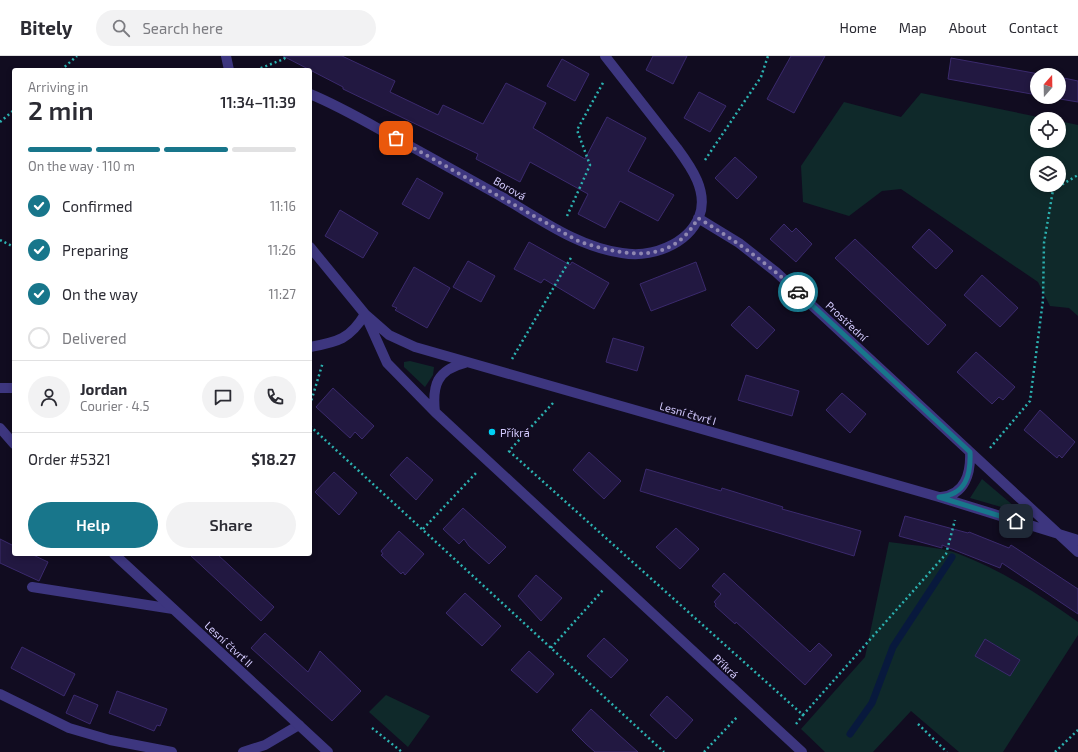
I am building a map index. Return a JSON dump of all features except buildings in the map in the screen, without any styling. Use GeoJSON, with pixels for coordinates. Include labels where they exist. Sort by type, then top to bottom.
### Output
{"type":"FeatureCollection","features":[{"type":"Feature","properties":{"kind":"street"},"geometry":{"type":"LineString","coordinates":[[226,56],[229,68]]}},
{"type":"Feature","properties":{"kind":"street"},"geometry":{"type":"LineString","coordinates":[[605,56],[677,148],[695,176],[701,191],[702,200],[698,218]]}},
{"type":"Feature","properties":{"kind":"street","name":"Borová"},"geometry":{"type":"LineString","coordinates":[[312,95],[332,103],[440,162],[580,242],[623,254],[654,252],[667,248],[686,236],[698,218]]}},
{"type":"Feature","properties":{"kind":"street","name":"Prostřední"},"geometry":{"type":"LineString","coordinates":[[698,218],[739,242],[776,272],[1078,552]]}},
{"type":"Feature","properties":{"kind":"street","name":"Příkrá"},"geometry":{"type":"LineString","coordinates":[[312,249],[365,314],[387,363],[435,412],[802,752]]}},
{"type":"Feature","properties":{"kind":"street"},"geometry":{"type":"LineString","coordinates":[[312,347],[340,341],[359,324],[365,314]]}},
{"type":"Feature","properties":{"kind":"street","name":"Lesní čtvrť I"},"geometry":{"type":"LineString","coordinates":[[365,314],[389,335],[415,347],[466,363],[939,497],[1078,540]]}},
{"type":"Feature","properties":{"kind":"street"},"geometry":{"type":"LineString","coordinates":[[435,412],[433,398],[436,385],[443,373],[453,366],[466,363]]}},
{"type":"Feature","properties":{"kind":"street"},"geometry":{"type":"LineString","coordinates":[[0,388],[12,388]]}},
{"type":"Feature","properties":{"kind":"street"},"geometry":{"type":"LineString","coordinates":[[0,428],[12,442]]}},
{"type":"Feature","properties":{"kind":"street"},"geometry":{"type":"LineString","coordinates":[[939,497],[948,497],[962,488],[968,473],[970,452]]}},
{"type":"Feature","properties":{"kind":"street","name":"Lesní čtvrť II"},"geometry":{"type":"LineString","coordinates":[[116,556],[328,752]]}},
{"type":"Feature","properties":{"kind":"street"},"geometry":{"type":"LineString","coordinates":[[32,587],[173,609]]}},
{"type":"Feature","properties":{"kind":"street"},"geometry":{"type":"LineString","coordinates":[[0,694],[70,728],[110,740],[172,752]]}},
{"type":"Feature","properties":{"kind":"street"},"geometry":{"type":"LineString","coordinates":[[244,752],[265,745],[299,725]]}},
{"type":"Feature","properties":{"kind":"path"},"geometry":{"type":"LineString","coordinates":[[63,68],[77,56]]}},
{"type":"Feature","properties":{"kind":"path"},"geometry":{"type":"LineString","coordinates":[[261,68],[284,59],[286,56]]}},
{"type":"Feature","properties":{"kind":"path"},"geometry":{"type":"LineString","coordinates":[[695,176],[761,77],[768,56]]}},
{"type":"Feature","properties":{"kind":"path"},"geometry":{"type":"LineString","coordinates":[[560,231],[590,165],[577,130],[613,66]]}},
{"type":"Feature","properties":{"kind":"path"},"geometry":{"type":"LineString","coordinates":[[0,122],[12,112]]}},
{"type":"Feature","properties":{"kind":"path"},"geometry":{"type":"LineString","coordinates":[[979,460],[1030,401],[1043,300],[1044,243],[1053,190],[1078,175]]}},
{"type":"Feature","properties":{"kind":"path"},"geometry":{"type":"LineString","coordinates":[[0,240],[12,246]]}},
{"type":"Feature","properties":{"kind":"path"},"geometry":{"type":"LineString","coordinates":[[509,364],[580,242]]}},
{"type":"Feature","properties":{"kind":"path"},"geometry":{"type":"LineString","coordinates":[[312,398],[319,374]]}},
{"type":"Feature","properties":{"kind":"path"},"geometry":{"type":"LineString","coordinates":[[564,390],[510,451],[803,715],[946,554],[960,504]]}},
{"type":"Feature","properties":{"kind":"path"},"geometry":{"type":"LineString","coordinates":[[312,428],[664,752]]}},
{"type":"Feature","properties":{"kind":"path"},"geometry":{"type":"LineString","coordinates":[[423,529],[470,479]]}},
{"type":"Feature","properties":{"kind":"path"},"geometry":{"type":"LineString","coordinates":[[551,648],[601,593]]}},
{"type":"Feature","properties":{"kind":"path"},"geometry":{"type":"LineString","coordinates":[[704,752],[738,716]]}},
{"type":"Feature","properties":{"kind":"path"},"geometry":{"type":"LineString","coordinates":[[918,724],[947,752]]}},
{"type":"Feature","properties":{"kind":"path"},"geometry":{"type":"LineString","coordinates":[[372,728],[402,752]]}},
{"type":"Feature","properties":{"kind":"path"},"geometry":{"type":"LineString","coordinates":[[1055,752],[1078,730]]}},
{"type":"Feature","properties":{"kind":"green space"},"geometry":{"type":"Polygon","coordinates":[[[921,93],[1030,115],[1030,148],[1066,148],[1066,122],[1078,125],[1078,316],[1069,308],[1050,306],[1038,282],[901,189],[882,191],[849,216],[803,202],[801,166],[844,102],[901,117],[921,93]]]}},
{"type":"Feature","properties":{"kind":"green space"},"geometry":{"type":"Polygon","coordinates":[[[410,361],[434,367],[433,375],[425,387],[404,367],[404,362],[410,361]]]}},
{"type":"Feature","properties":{"kind":"green space"},"geometry":{"type":"Polygon","coordinates":[[[982,479],[1022,513],[970,498],[982,479]]]}},
{"type":"Feature","properties":{"kind":"green space"},"geometry":{"type":"Polygon","coordinates":[[[889,542],[925,546],[952,552],[975,560],[1021,584],[1078,622],[1078,635],[1003,752],[959,752],[911,711],[873,752],[825,752],[801,729],[865,657],[889,542]]]}},
{"type":"Feature","properties":{"kind":"green space"},"geometry":{"type":"Polygon","coordinates":[[[386,695],[430,716],[408,747],[369,712],[386,695]]]}},
{"type":"Feature","properties":{"kind":"waterway"},"geometry":{"type":"LineString","coordinates":[[850,734],[872,703],[893,647],[952,557]]}},
{"type":"Feature","properties":{"kind":"way so far"},"geometry":{"type":"LineString","coordinates":[[396,138],[580,242],[609,251],[623,254],[640,254],[667,248],[686,236],[698,218],[739,242],[798,292]]}},
{"type":"Feature","properties":{"kind":"place","name":"Příkrá"},"geometry":{"type":"Point","coordinates":[492,432]}},
{"type":"Feature","properties":{"kind":"route"},"geometry":{"type":"LineString","coordinates":[[798,292],[970,452],[968,473],[962,488],[957,493],[948,497],[939,497],[1016,521]]}}]}
